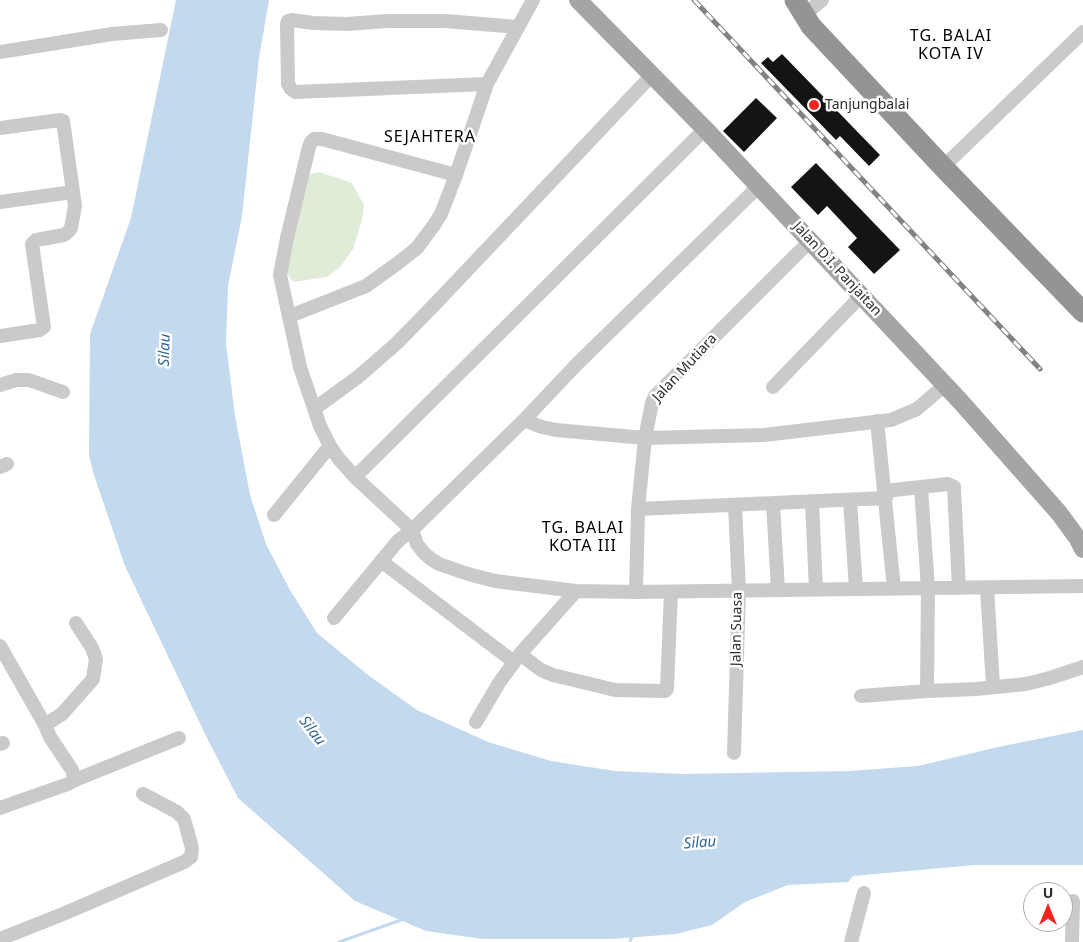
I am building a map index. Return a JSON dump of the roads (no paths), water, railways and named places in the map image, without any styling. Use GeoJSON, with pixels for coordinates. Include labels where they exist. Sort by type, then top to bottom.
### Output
{"type":"FeatureCollection","features":[{"type":"Feature","properties":{"kind":"highway"},"geometry":{"type":"LineString","coordinates":[[799,8],[812,26],[943,167],[1083,312]]}},
{"type":"Feature","properties":{"kind":"main road","name":"Jalan D.I. Panjaitan"},"geometry":{"type":"LineString","coordinates":[[578,0],[653,74],[945,385],[1059,513],[1083,549]]}},
{"type":"Feature","properties":{"kind":"street"},"geometry":{"type":"LineString","coordinates":[[290,316],[366,286],[410,253],[422,240],[441,214],[487,84],[533,0]]}},
{"type":"Feature","properties":{"kind":"street"},"geometry":{"type":"LineString","coordinates":[[799,8],[822,0]]}},
{"type":"Feature","properties":{"kind":"street"},"geometry":{"type":"LineString","coordinates":[[487,84],[295,92],[291,90],[288,84],[286,24],[292,20],[347,24],[387,21],[445,21],[518,27]]}},
{"type":"Feature","properties":{"kind":"street"},"geometry":{"type":"LineString","coordinates":[[0,52],[112,34],[161,30]]}},
{"type":"Feature","properties":{"kind":"street"},"geometry":{"type":"LineString","coordinates":[[943,167],[1083,32]]}},
{"type":"Feature","properties":{"kind":"street"},"geometry":{"type":"LineString","coordinates":[[314,409],[358,377],[397,343],[653,74]]}},
{"type":"Feature","properties":{"kind":"street"},"geometry":{"type":"LineString","coordinates":[[0,128],[62,120],[64,123],[75,206],[71,228],[68,232],[64,235],[36,240],[32,244],[44,327],[40,330],[0,336]]}},
{"type":"Feature","properties":{"kind":"street"},"geometry":{"type":"LineString","coordinates":[[355,477],[705,129]]}},
{"type":"Feature","properties":{"kind":"street"},"geometry":{"type":"LineString","coordinates":[[456,175],[322,139],[314,139],[311,142],[280,275],[300,367],[314,409],[330,446],[355,477],[412,530],[424,553],[439,564],[495,581],[576,590],[671,592],[1083,586]]}},
{"type":"Feature","properties":{"kind":"street"},"geometry":{"type":"LineString","coordinates":[[334,618],[398,541],[412,530],[524,420],[577,364],[759,186]]}},
{"type":"Feature","properties":{"kind":"street"},"geometry":{"type":"LineString","coordinates":[[0,202],[73,192]]}},
{"type":"Feature","properties":{"kind":"street","name":"Jalan Mutiara"},"geometry":{"type":"LineString","coordinates":[[636,592],[638,509],[649,411],[655,396],[810,241]]}},
{"type":"Feature","properties":{"kind":"street"},"geometry":{"type":"LineString","coordinates":[[773,387],[862,295]]}},
{"type":"Feature","properties":{"kind":"street"},"geometry":{"type":"LineString","coordinates":[[0,385],[16,380],[30,380],[63,392]]}},
{"type":"Feature","properties":{"kind":"street"},"geometry":{"type":"LineString","coordinates":[[524,420],[556,430],[645,438],[764,435],[891,420],[916,409],[945,385]]}},
{"type":"Feature","properties":{"kind":"street"},"geometry":{"type":"LineString","coordinates":[[878,421],[894,589]]}},
{"type":"Feature","properties":{"kind":"street"},"geometry":{"type":"LineString","coordinates":[[274,515],[330,446]]}},
{"type":"Feature","properties":{"kind":"street"},"geometry":{"type":"LineString","coordinates":[[638,509],[850,500],[948,484],[954,487],[959,588]]}},
{"type":"Feature","properties":{"kind":"street"},"geometry":{"type":"LineString","coordinates":[[921,488],[928,588],[927,691]]}},
{"type":"Feature","properties":{"kind":"street"},"geometry":{"type":"LineString","coordinates":[[850,500],[856,589]]}},
{"type":"Feature","properties":{"kind":"street"},"geometry":{"type":"LineString","coordinates":[[812,502],[816,590]]}},
{"type":"Feature","properties":{"kind":"street"},"geometry":{"type":"LineString","coordinates":[[773,503],[778,590]]}},
{"type":"Feature","properties":{"kind":"street","name":"Jalan Suasa"},"geometry":{"type":"LineString","coordinates":[[734,753],[739,591],[735,505]]}},
{"type":"Feature","properties":{"kind":"street"},"geometry":{"type":"LineString","coordinates":[[381,561],[517,658],[554,675],[615,690],[665,691],[668,689],[671,592]]}},
{"type":"Feature","properties":{"kind":"street"},"geometry":{"type":"LineString","coordinates":[[987,588],[993,686]]}},
{"type":"Feature","properties":{"kind":"street"},"geometry":{"type":"LineString","coordinates":[[476,722],[499,683],[517,658],[576,590]]}},
{"type":"Feature","properties":{"kind":"street"},"geometry":{"type":"LineString","coordinates":[[46,725],[62,714],[92,679],[96,659],[92,648],[76,623]]}},
{"type":"Feature","properties":{"kind":"street"},"geometry":{"type":"LineString","coordinates":[[0,646],[46,725],[50,737],[72,770],[75,780]]}},
{"type":"Feature","properties":{"kind":"street"},"geometry":{"type":"LineString","coordinates":[[861,696],[1026,684],[1083,667]]}},
{"type":"Feature","properties":{"kind":"street"},"geometry":{"type":"LineString","coordinates":[[0,808],[68,784],[179,738]]}},
{"type":"Feature","properties":{"kind":"street"},"geometry":{"type":"LineString","coordinates":[[0,939],[89,903],[184,862],[191,857],[192,848],[184,819],[177,812],[143,794]]}},
{"type":"Feature","properties":{"kind":"street"},"geometry":{"type":"LineString","coordinates":[[850,942],[864,893]]}},
{"type":"Feature","properties":{"kind":"water","name":"Silau"},"geometry":{"type":"Polygon","coordinates":[[[176,0],[269,0],[259,58],[242,216],[228,286],[226,344],[235,416],[250,495],[266,544],[290,590],[317,633],[368,675],[417,710],[488,742],[551,761],[615,771],[682,774],[849,771],[918,766],[998,747],[1083,730],[1083,865],[975,865],[853,876],[848,882],[788,885],[745,902],[712,925],[676,934],[612,939],[483,939],[426,931],[355,901],[238,798],[207,738],[125,566],[89,456],[90,334],[131,218],[176,0]]]}},
{"type":"Feature","properties":{"kind":"waterway"},"geometry":{"type":"LineString","coordinates":[[339,942],[404,919]]}},
{"type":"Feature","properties":{"kind":"waterway"},"geometry":{"type":"LineString","coordinates":[[630,942],[633,933]]}},
{"type":"Feature","properties":{"kind":"railway"},"geometry":{"type":"LineString","coordinates":[[694,0],[1040,369]]}},
{"type":"Feature","properties":{"kind":"place","name":"Tanjungbalai"},"geometry":{"type":"Point","coordinates":[814,105]}},
{"type":"Feature","properties":{"kind":"district","name":"TG. BALAI KOTA IV"},"geometry":{"type":"Point","coordinates":[951,45]}},
{"type":"Feature","properties":{"kind":"district","name":"SEJAHTERA"},"geometry":{"type":"Point","coordinates":[430,137]}},
{"type":"Feature","properties":{"kind":"district","name":"TG. BALAI KOTA III"},"geometry":{"type":"Point","coordinates":[583,537]}}]}
